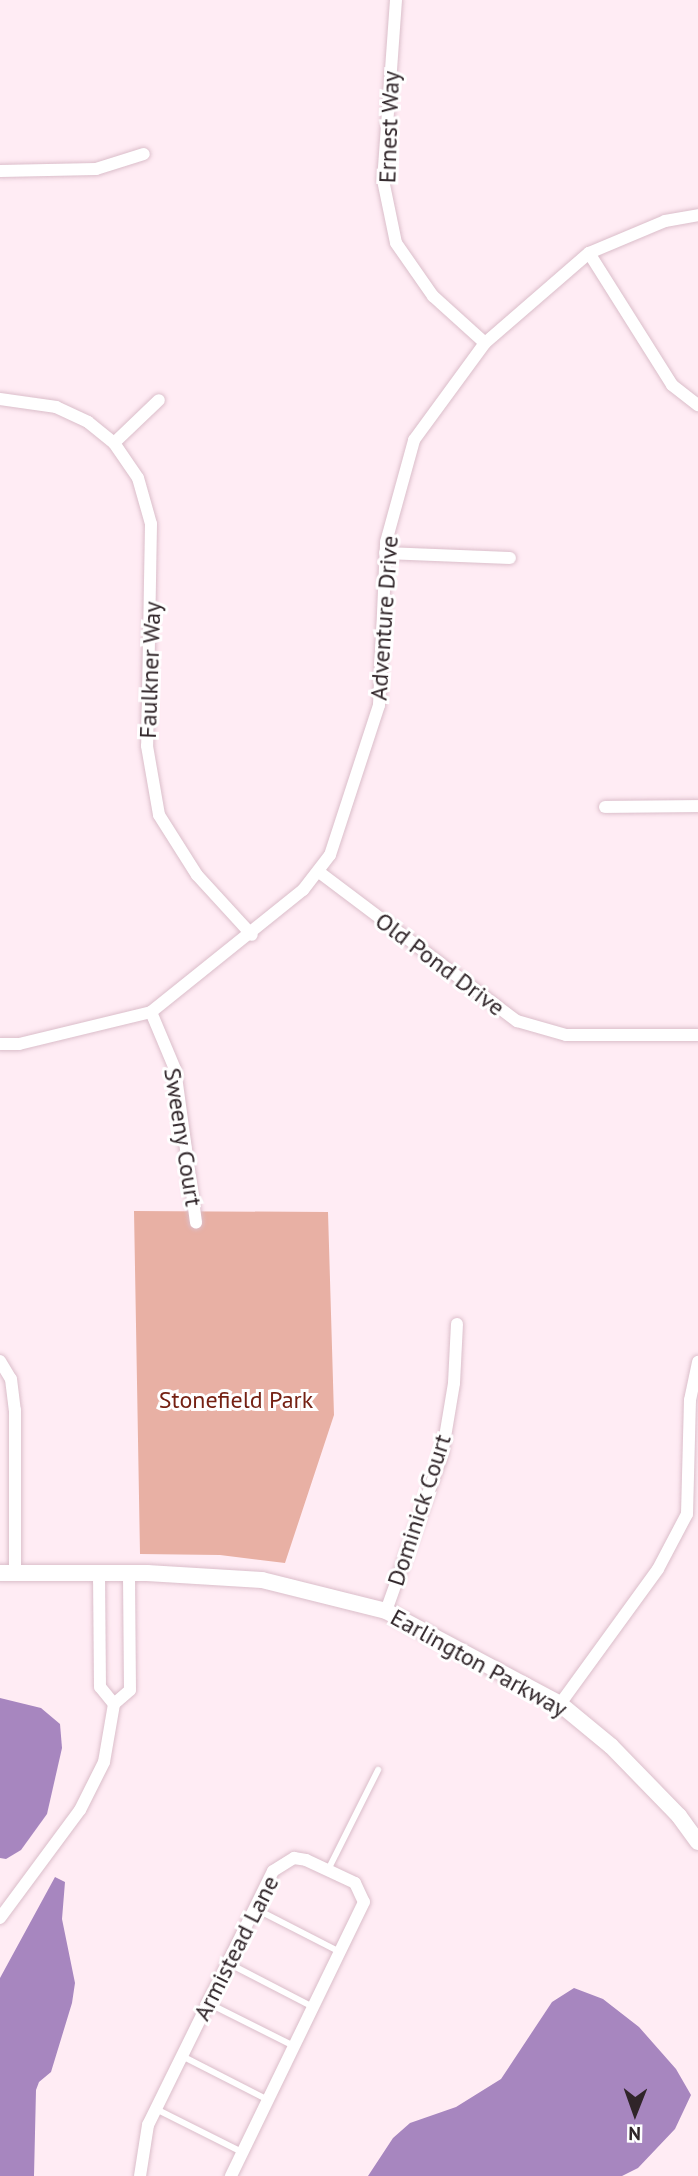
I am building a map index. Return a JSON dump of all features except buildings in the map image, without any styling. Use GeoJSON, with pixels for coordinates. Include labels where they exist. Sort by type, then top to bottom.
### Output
{"type":"FeatureCollection","features":[{"type":"Feature","properties":{"kind":"street","name":"Ernest Way"},"geometry":{"type":"LineString","coordinates":[[396,0],[383,180],[396,243],[433,296],[485,343]]}},
{"type":"Feature","properties":{"kind":"street"},"geometry":{"type":"LineString","coordinates":[[0,171],[96,169],[144,154]]}},
{"type":"Feature","properties":{"kind":"street","name":"Adventure Drive"},"geometry":{"type":"LineString","coordinates":[[0,1044],[19,1044],[151,1012],[252,936],[319,872],[330,855],[379,705],[385,553],[414,440],[485,343],[589,253],[665,221],[698,215]]}},
{"type":"Feature","properties":{"kind":"street"},"geometry":{"type":"LineString","coordinates":[[589,253],[665,376],[698,405]]}},
{"type":"Feature","properties":{"kind":"street","name":"Faulkner Way"},"geometry":{"type":"LineString","coordinates":[[0,399],[56,407],[88,422],[114,443],[138,478],[151,524],[147,746],[159,815],[197,874],[252,936]]}},
{"type":"Feature","properties":{"kind":"street"},"geometry":{"type":"LineString","coordinates":[[114,443],[159,400]]}},
{"type":"Feature","properties":{"kind":"street"},"geometry":{"type":"LineString","coordinates":[[385,553],[510,558]]}},
{"type":"Feature","properties":{"kind":"street"},"geometry":{"type":"LineString","coordinates":[[605,807],[698,806]]}},
{"type":"Feature","properties":{"kind":"street","name":"Old Pond Drive"},"geometry":{"type":"LineString","coordinates":[[319,872],[517,1021],[566,1035],[698,1035]]}},
{"type":"Feature","properties":{"kind":"street","name":"Sweeny Court"},"geometry":{"type":"LineString","coordinates":[[151,1012],[175,1069],[197,1223]]}},
{"type":"Feature","properties":{"kind":"street","name":"Dominick Court"},"geometry":{"type":"LineString","coordinates":[[386,1611],[442,1455],[454,1383],[457,1324]]}},
{"type":"Feature","properties":{"kind":"street"},"geometry":{"type":"LineString","coordinates":[[0,1361],[11,1379],[15,1410],[8,1573]]}},
{"type":"Feature","properties":{"kind":"street"},"geometry":{"type":"LineString","coordinates":[[560,1704],[659,1569],[687,1514],[690,1400],[698,1362]]}},
{"type":"Feature","properties":{"kind":"street","name":"Earlington Parkway"},"geometry":{"type":"LineString","coordinates":[[8,1573],[129,1573],[262,1580],[386,1611],[560,1704],[611,1746],[679,1816],[698,1842]]}},
{"type":"Feature","properties":{"kind":"street"},"geometry":{"type":"LineString","coordinates":[[99,1573],[100,1687],[114,1704]]}},
{"type":"Feature","properties":{"kind":"street"},"geometry":{"type":"LineString","coordinates":[[0,1918],[90,1794],[111,1734],[114,1704],[130,1690],[129,1573]]}},
{"type":"Feature","properties":{"kind":"street","name":"Armistead Lane"},"geometry":{"type":"LineString","coordinates":[[140,2176],[148,2125],[181,2056],[282,1862],[294,1858],[355,1883],[364,1902],[342,1953],[232,2176]]}},
{"type":"Feature","properties":{"kind":"lane"},"geometry":{"type":"LineString","coordinates":[[328,1870],[378,1770]]}},
{"type":"Feature","properties":{"kind":"lane"},"geometry":{"type":"LineString","coordinates":[[256,1909],[342,1953]]}},
{"type":"Feature","properties":{"kind":"lane"},"geometry":{"type":"LineString","coordinates":[[228,1964],[315,2007]]}},
{"type":"Feature","properties":{"kind":"lane"},"geometry":{"type":"LineString","coordinates":[[208,2003],[296,2047]]}},
{"type":"Feature","properties":{"kind":"lane"},"geometry":{"type":"LineString","coordinates":[[181,2056],[270,2101]]}},
{"type":"Feature","properties":{"kind":"lane"},"geometry":{"type":"LineString","coordinates":[[156,2109],[244,2153]]}},
{"type":"Feature","properties":{"kind":"green space","name":"Stonefield Park"},"geometry":{"type":"Polygon","coordinates":[[[134,1211],[328,1212],[334,1415],[285,1563],[220,1555],[140,1554],[134,1211]]]}},
{"type":"Feature","properties":{"kind":"shaded area"},"geometry":{"type":"Polygon","coordinates":[[[0,1698],[41,1708],[60,1724],[62,1748],[47,1814],[21,1850],[6,1859],[0,1858],[0,1698]]]}},
{"type":"Feature","properties":{"kind":"shaded area"},"geometry":{"type":"Polygon","coordinates":[[[55,1877],[65,1882],[62,1919],[75,1983],[72,2003],[51,2072],[39,2082],[36,2090],[34,2176],[0,2176],[0,1978],[55,1877]]]}},
{"type":"Feature","properties":{"kind":"shaded area"},"geometry":{"type":"Polygon","coordinates":[[[574,1988],[603,1999],[639,2027],[676,2069],[691,2095],[675,2129],[638,2168],[622,2176],[368,2176],[393,2138],[410,2123],[456,2107],[501,2079],[552,2002],[574,1988]]]}}]}
